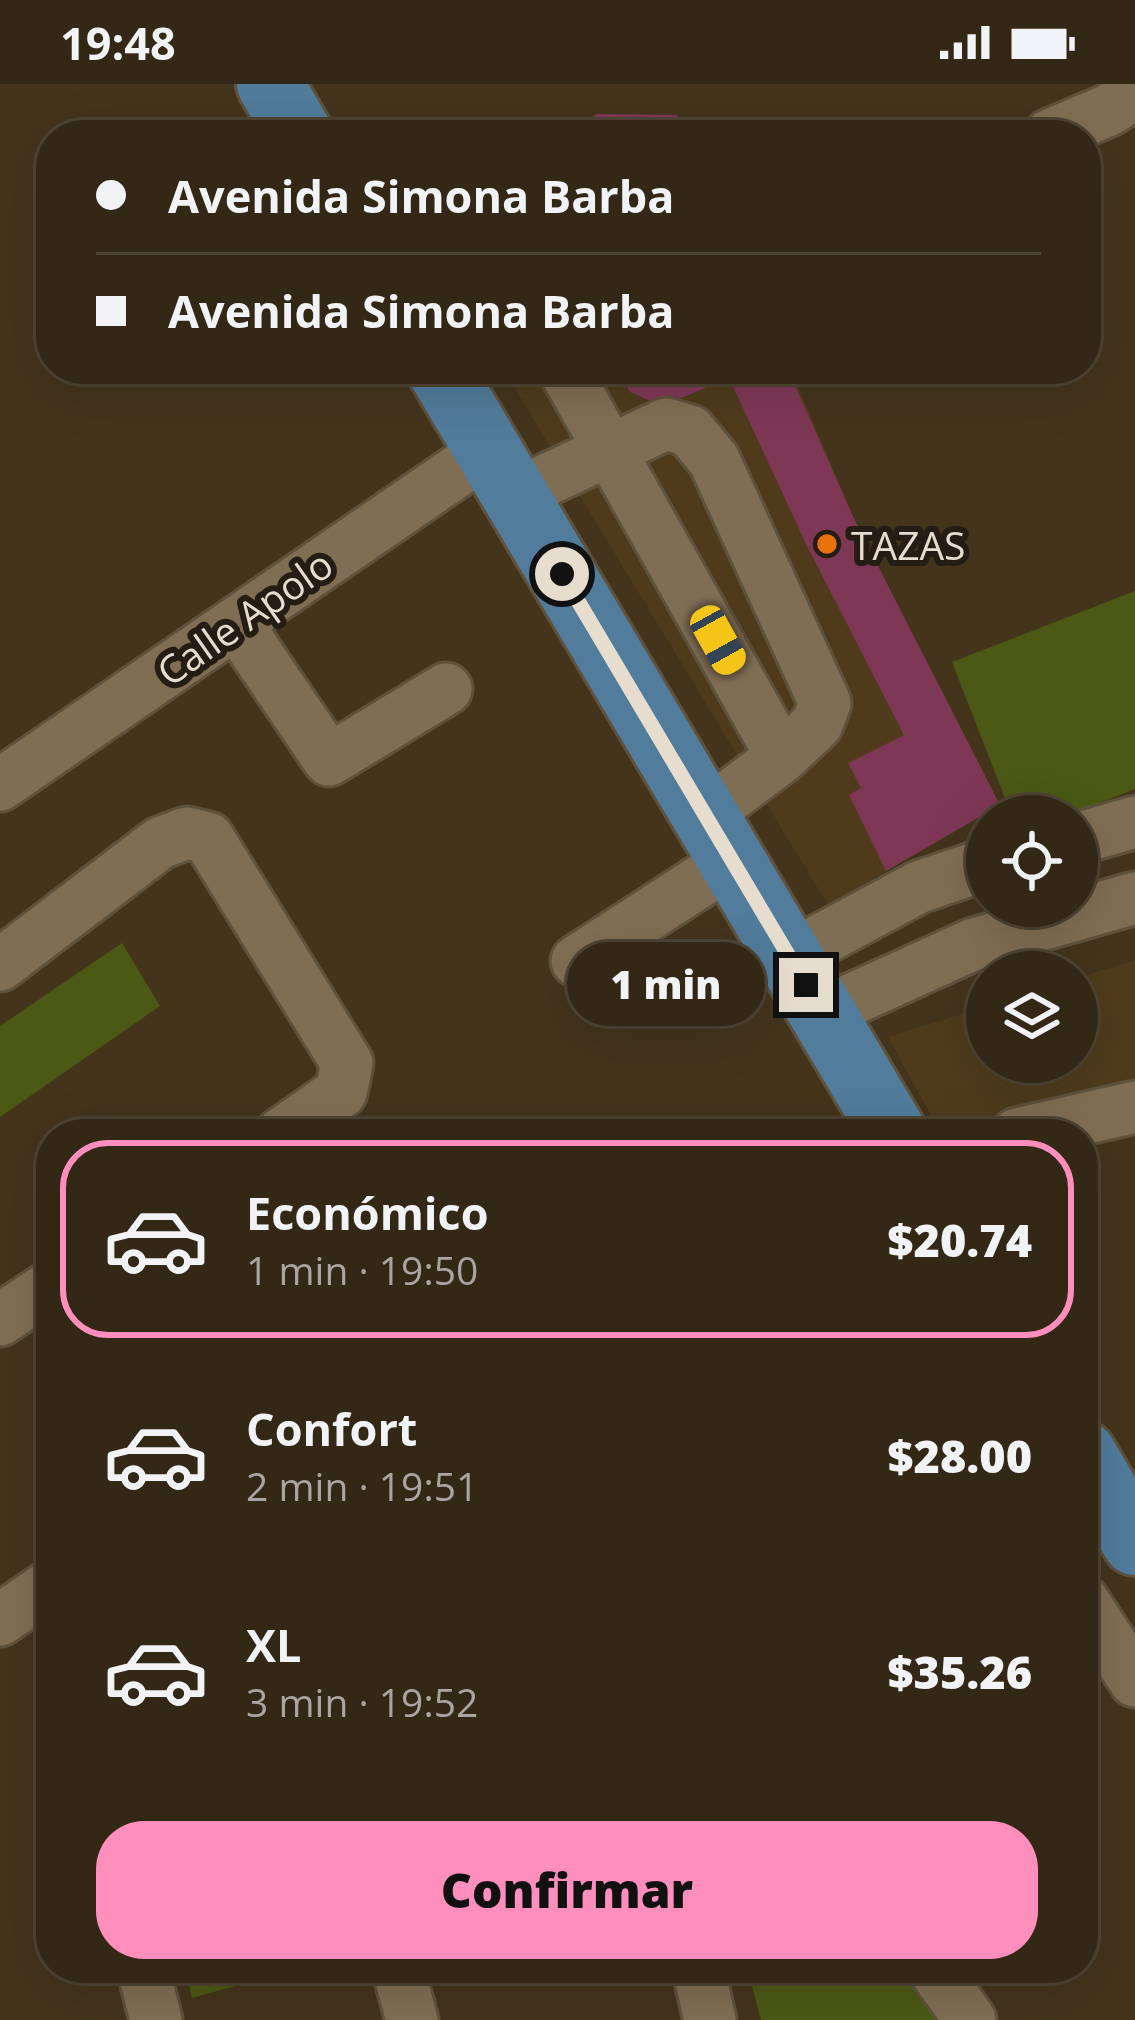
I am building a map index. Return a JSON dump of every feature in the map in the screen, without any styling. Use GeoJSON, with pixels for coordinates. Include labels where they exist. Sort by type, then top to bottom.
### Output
{"type":"FeatureCollection","features":[{"type":"Feature","properties":{"kind":"main road"},"geometry":{"type":"LineString","coordinates":[[270,84],[291,120]]}},
{"type":"Feature","properties":{"kind":"main road"},"geometry":{"type":"LineString","coordinates":[[449,384],[885,1119]]}},
{"type":"Feature","properties":{"kind":"main road"},"geometry":{"type":"LineString","coordinates":[[1098,1479],[1135,1542]]}},
{"type":"Feature","properties":{"kind":"street"},"geometry":{"type":"LineString","coordinates":[[1085,120],[1135,93]]}},
{"type":"Feature","properties":{"kind":"street"},"geometry":{"type":"LineString","coordinates":[[573,384],[782,757],[720,837],[577,961]]}},
{"type":"Feature","properties":{"kind":"street","name":"Calle Apolo"},"geometry":{"type":"LineString","coordinates":[[0,785],[236,623],[501,472],[611,446],[673,424],[690,431],[714,460],[825,703],[817,724],[782,757]]}},
{"type":"Feature","properties":{"kind":"street"},"geometry":{"type":"LineString","coordinates":[[236,623],[328,760],[446,689]]}},
{"type":"Feature","properties":{"kind":"street"},"geometry":{"type":"LineString","coordinates":[[1098,833],[1135,822]]}},
{"type":"Feature","properties":{"kind":"street"},"geometry":{"type":"LineString","coordinates":[[0,964],[160,843],[187,833],[208,838],[328,1025],[346,1063],[341,1092],[302,1119]]}},
{"type":"Feature","properties":{"kind":"street"},"geometry":{"type":"LineString","coordinates":[[789,957],[919,887],[966,871]]}},
{"type":"Feature","properties":{"kind":"street"},"geometry":{"type":"LineString","coordinates":[[822,1013],[974,944],[1135,898]]}},
{"type":"Feature","properties":{"kind":"street"},"geometry":{"type":"LineString","coordinates":[[861,918],[894,978]]}},
{"type":"Feature","properties":{"kind":"street"},"geometry":{"type":"LineString","coordinates":[[1083,1119],[1135,1107]]}},
{"type":"Feature","properties":{"kind":"street"},"geometry":{"type":"LineString","coordinates":[[0,1320],[36,1296]]}},
{"type":"Feature","properties":{"kind":"street"},"geometry":{"type":"LineString","coordinates":[[0,1620],[36,1599]]}},
{"type":"Feature","properties":{"kind":"street"},"geometry":{"type":"LineString","coordinates":[[1098,1624],[1135,1682]]}},
{"type":"Feature","properties":{"kind":"street"},"geometry":{"type":"LineString","coordinates":[[147,1983],[156,2020]]}},
{"type":"Feature","properties":{"kind":"street"},"geometry":{"type":"LineString","coordinates":[[402,1983],[412,2020]]}},
{"type":"Feature","properties":{"kind":"street"},"geometry":{"type":"LineString","coordinates":[[701,1983],[710,2020]]}},
{"type":"Feature","properties":{"kind":"street"},"geometry":{"type":"LineString","coordinates":[[944,1983],[970,2020]]}},
{"type":"Feature","properties":{"kind":"shaded area"},"geometry":{"type":"Polygon","coordinates":[[[512,384],[797,384],[855,521],[995,795],[966,795],[966,825],[828,905],[512,384]]]}},
{"type":"Feature","properties":{"kind":"shaded area"},"geometry":{"type":"Polygon","coordinates":[[[1135,960],[1135,1083],[992,1119],[933,1119],[888,1037],[966,1013],[966,1083],[1098,1083],[1098,971],[1135,960]]]}},
{"type":"Feature","properties":{"kind":"green space"},"geometry":{"type":"Polygon","coordinates":[[[1135,591],[1135,789],[1098,803],[1098,795],[1004,795],[952,662],[1135,591]]]}},
{"type":"Feature","properties":{"kind":"green space"},"geometry":{"type":"Polygon","coordinates":[[[122,943],[160,1006],[0,1117],[0,1026],[122,943]]]}},
{"type":"Feature","properties":{"kind":"green space"},"geometry":{"type":"Polygon","coordinates":[[[188,1983],[246,1983],[192,1998],[188,1983]]]}},
{"type":"Feature","properties":{"kind":"green space"},"geometry":{"type":"Polygon","coordinates":[[[751,1983],[921,1983],[947,2020],[761,2020],[751,1983]]]}},
{"type":"Feature","properties":{"kind":"building"},"geometry":{"type":"Polygon","coordinates":[[[597,114],[677,115],[679,120],[587,120],[597,114]]]}},
{"type":"Feature","properties":{"kind":"building"},"geometry":{"type":"Polygon","coordinates":[[[625,384],[715,384],[662,406],[630,392],[625,384]]]}},
{"type":"Feature","properties":{"kind":"building"},"geometry":{"type":"Polygon","coordinates":[[[732,384],[795,384],[855,521],[995,795],[966,795],[966,825],[886,871],[849,795],[861,788],[848,763],[904,735],[807,546],[732,384]]]}},
{"type":"Feature","properties":{"kind":"place","name":"TAZAS"},"geometry":{"type":"Point","coordinates":[827,544]}},
{"type":"Feature","properties":{"kind":"route"},"geometry":{"type":"LineString","coordinates":[[562,574],[806,985]]}}]}
